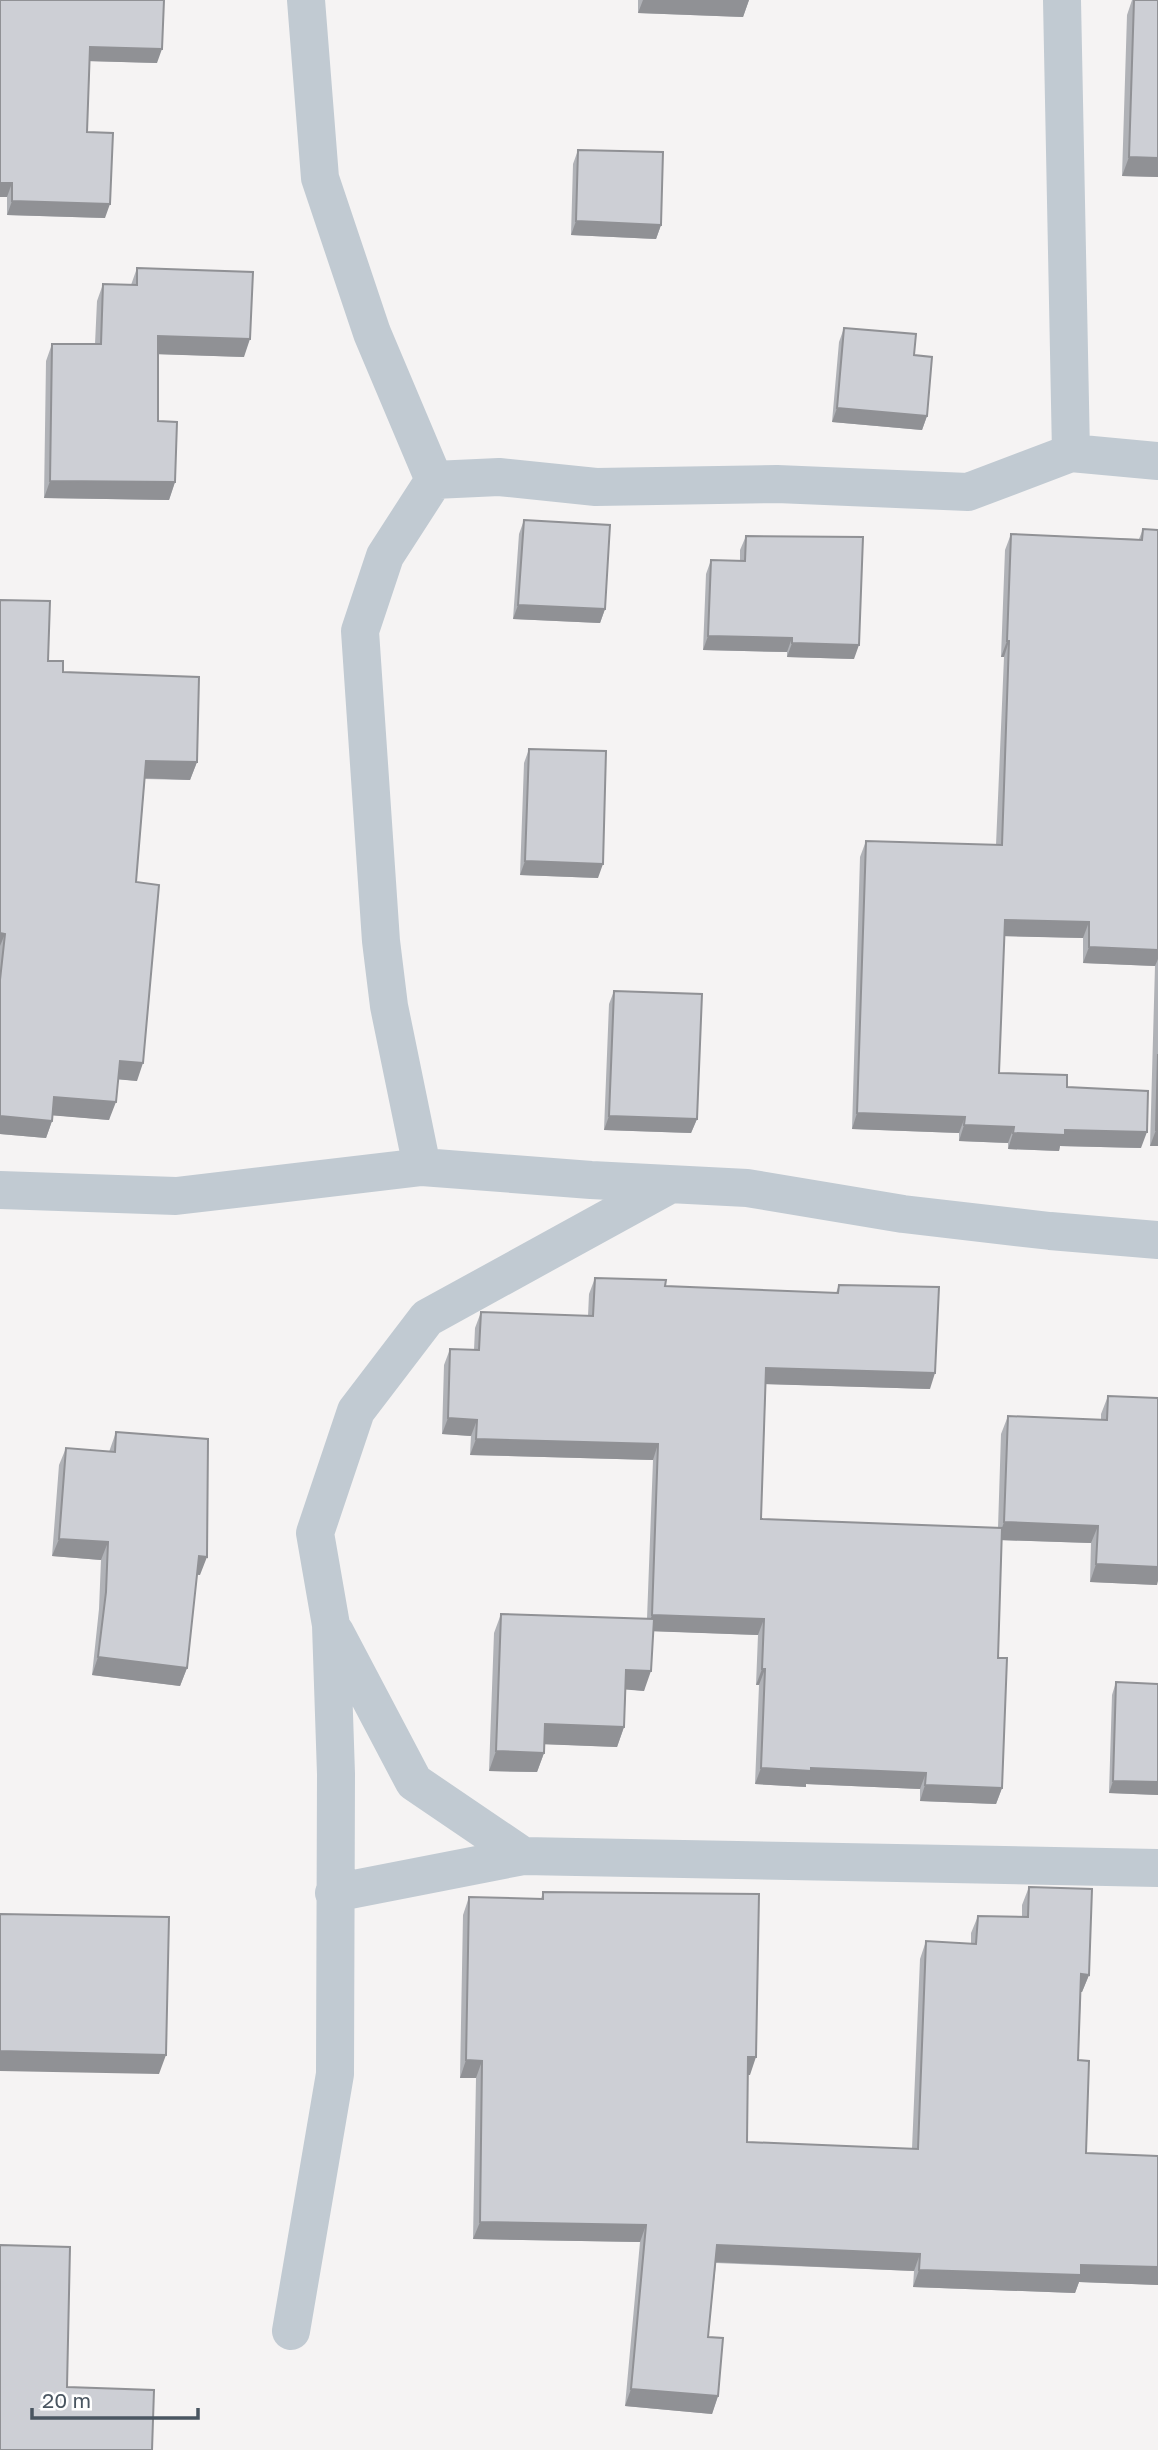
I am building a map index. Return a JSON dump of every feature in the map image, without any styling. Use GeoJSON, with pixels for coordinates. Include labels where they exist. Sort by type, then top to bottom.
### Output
{"type":"FeatureCollection","features":[{"type":"Feature","properties":{"kind":"street"},"geometry":{"type":"LineString","coordinates":[[306,0],[320,178],[372,333],[434,480]]}},
{"type":"Feature","properties":{"kind":"street"},"geometry":{"type":"LineString","coordinates":[[1062,0],[1071,453]]}},
{"type":"Feature","properties":{"kind":"street"},"geometry":{"type":"LineString","coordinates":[[434,480],[499,477],[596,487],[777,484],[968,492],[1071,453],[1158,461]]}},
{"type":"Feature","properties":{"kind":"street"},"geometry":{"type":"LineString","coordinates":[[422,1167],[388,1006],[381,941],[360,631],[385,556],[434,480]]}},
{"type":"Feature","properties":{"kind":"street"},"geometry":{"type":"LineString","coordinates":[[0,1190],[176,1196],[422,1167],[747,1188],[903,1214],[1158,1240]]}},
{"type":"Feature","properties":{"kind":"street"},"geometry":{"type":"LineString","coordinates":[[290,2332],[335,2074],[336,1774],[331,1625],[315,1533],[356,1411],[427,1318],[669,1185]]}},
{"type":"Feature","properties":{"kind":"street"},"geometry":{"type":"LineString","coordinates":[[331,1625],[414,1782],[523,1856]]}},
{"type":"Feature","properties":{"kind":"street"},"geometry":{"type":"LineString","coordinates":[[334,1893],[523,1856],[1158,1868]]}},
{"type":"Feature","properties":{"kind":"building"},"geometry":{"type":"Polygon","coordinates":[[[0,0],[164,0],[162,49],[90,47],[87,132],[113,133],[110,204],[12,201],[12,183],[0,183],[0,0]]]}},
{"type":"Feature","properties":{"kind":"building"},"geometry":{"type":"Polygon","coordinates":[[[1134,0],[1158,0],[1158,158],[1129,157],[1134,0]]]}},
{"type":"Feature","properties":{"kind":"building"},"geometry":{"type":"Polygon","coordinates":[[[578,150],[663,152],[661,225],[576,221],[578,150]]]}},
{"type":"Feature","properties":{"kind":"building"},"geometry":{"type":"Polygon","coordinates":[[[137,268],[253,272],[250,339],[158,336],[158,421],[177,422],[175,482],[50,481],[52,344],[101,344],[103,284],[137,285],[137,268]]]}},
{"type":"Feature","properties":{"kind":"building"},"geometry":{"type":"Polygon","coordinates":[[[844,328],[916,334],[914,355],[932,357],[927,416],[837,408],[844,328]]]}},
{"type":"Feature","properties":{"kind":"building"},"geometry":{"type":"Polygon","coordinates":[[[524,520],[610,525],[605,609],[518,605],[524,520]]]}},
{"type":"Feature","properties":{"kind":"building"},"geometry":{"type":"Polygon","coordinates":[[[1143,529],[1158,530],[1158,950],[1089,947],[1089,922],[1005,920],[999,1073],[1067,1075],[1067,1087],[1148,1091],[1147,1132],[1065,1130],[1065,1135],[1013,1133],[1014,1127],[964,1125],[965,1117],[857,1113],[866,841],[1002,845],[1011,534],[1142,540],[1143,529]]]}},
{"type":"Feature","properties":{"kind":"building"},"geometry":{"type":"Polygon","coordinates":[[[746,536],[863,537],[859,645],[792,643],[792,638],[708,636],[711,560],[745,561],[746,536]]]}},
{"type":"Feature","properties":{"kind":"building"},"geometry":{"type":"Polygon","coordinates":[[[0,600],[50,601],[48,661],[63,661],[63,672],[199,677],[197,762],[146,761],[136,882],[159,885],[143,1063],[120,1061],[116,1102],[54,1097],[52,1121],[0,1116],[0,980],[5,934],[0,933],[0,600]]]}},
{"type":"Feature","properties":{"kind":"building"},"geometry":{"type":"Polygon","coordinates":[[[529,749],[606,751],[603,864],[525,861],[529,749]]]}},
{"type":"Feature","properties":{"kind":"building"},"geometry":{"type":"Polygon","coordinates":[[[614,991],[702,994],[697,1119],[609,1116],[614,991]]]}},
{"type":"Feature","properties":{"kind":"building"},"geometry":{"type":"Polygon","coordinates":[[[1158,1054],[1158,1130],[1156,1130],[1158,1054]]]}},
{"type":"Feature","properties":{"kind":"building"},"geometry":{"type":"Polygon","coordinates":[[[595,1278],[666,1280],[665,1286],[838,1293],[839,1285],[939,1287],[935,1373],[766,1368],[761,1519],[1002,1528],[998,1658],[1007,1658],[1002,1788],[925,1785],[926,1773],[761,1768],[764,1619],[652,1615],[658,1444],[476,1439],[477,1420],[448,1418],[450,1349],[479,1350],[481,1312],[593,1316],[595,1278]]]}},
{"type":"Feature","properties":{"kind":"building"},"geometry":{"type":"Polygon","coordinates":[[[1108,1396],[1158,1398],[1158,1567],[1096,1564],[1098,1526],[1004,1522],[1008,1416],[1107,1420],[1108,1396]]]}},
{"type":"Feature","properties":{"kind":"building"},"geometry":{"type":"Polygon","coordinates":[[[116,1432],[208,1439],[207,1557],[199,1556],[187,1668],[98,1657],[106,1592],[108,1542],[59,1539],[66,1448],[115,1452],[116,1432]]]}},
{"type":"Feature","properties":{"kind":"building"},"geometry":{"type":"Polygon","coordinates":[[[501,1614],[654,1619],[651,1671],[626,1670],[624,1727],[545,1724],[544,1753],[496,1751],[501,1614]]]}},
{"type":"Feature","properties":{"kind":"building"},"geometry":{"type":"Polygon","coordinates":[[[1116,1682],[1158,1684],[1158,1782],[1113,1781],[1116,1682]]]}},
{"type":"Feature","properties":{"kind":"building"},"geometry":{"type":"Polygon","coordinates":[[[1029,1887],[1092,1889],[1089,1975],[1081,1974],[1078,2060],[1089,2061],[1086,2153],[1158,2156],[1158,2267],[1081,2265],[1081,2275],[919,2270],[920,2254],[717,2245],[708,2337],[723,2338],[718,2396],[631,2389],[646,2225],[480,2222],[482,2061],[466,2060],[469,1897],[543,1899],[543,1892],[759,1894],[756,2057],[748,2057],[747,2142],[918,2149],[926,1941],[976,1944],[978,1916],[1028,1917],[1029,1887]]]}},
{"type":"Feature","properties":{"kind":"building"},"geometry":{"type":"Polygon","coordinates":[[[0,1914],[169,1917],[166,2055],[0,2051],[0,1914]]]}},
{"type":"Feature","properties":{"kind":"building"},"geometry":{"type":"Polygon","coordinates":[[[0,2245],[70,2247],[67,2387],[154,2390],[152,2450],[0,2450],[0,2245]]]}}]}
